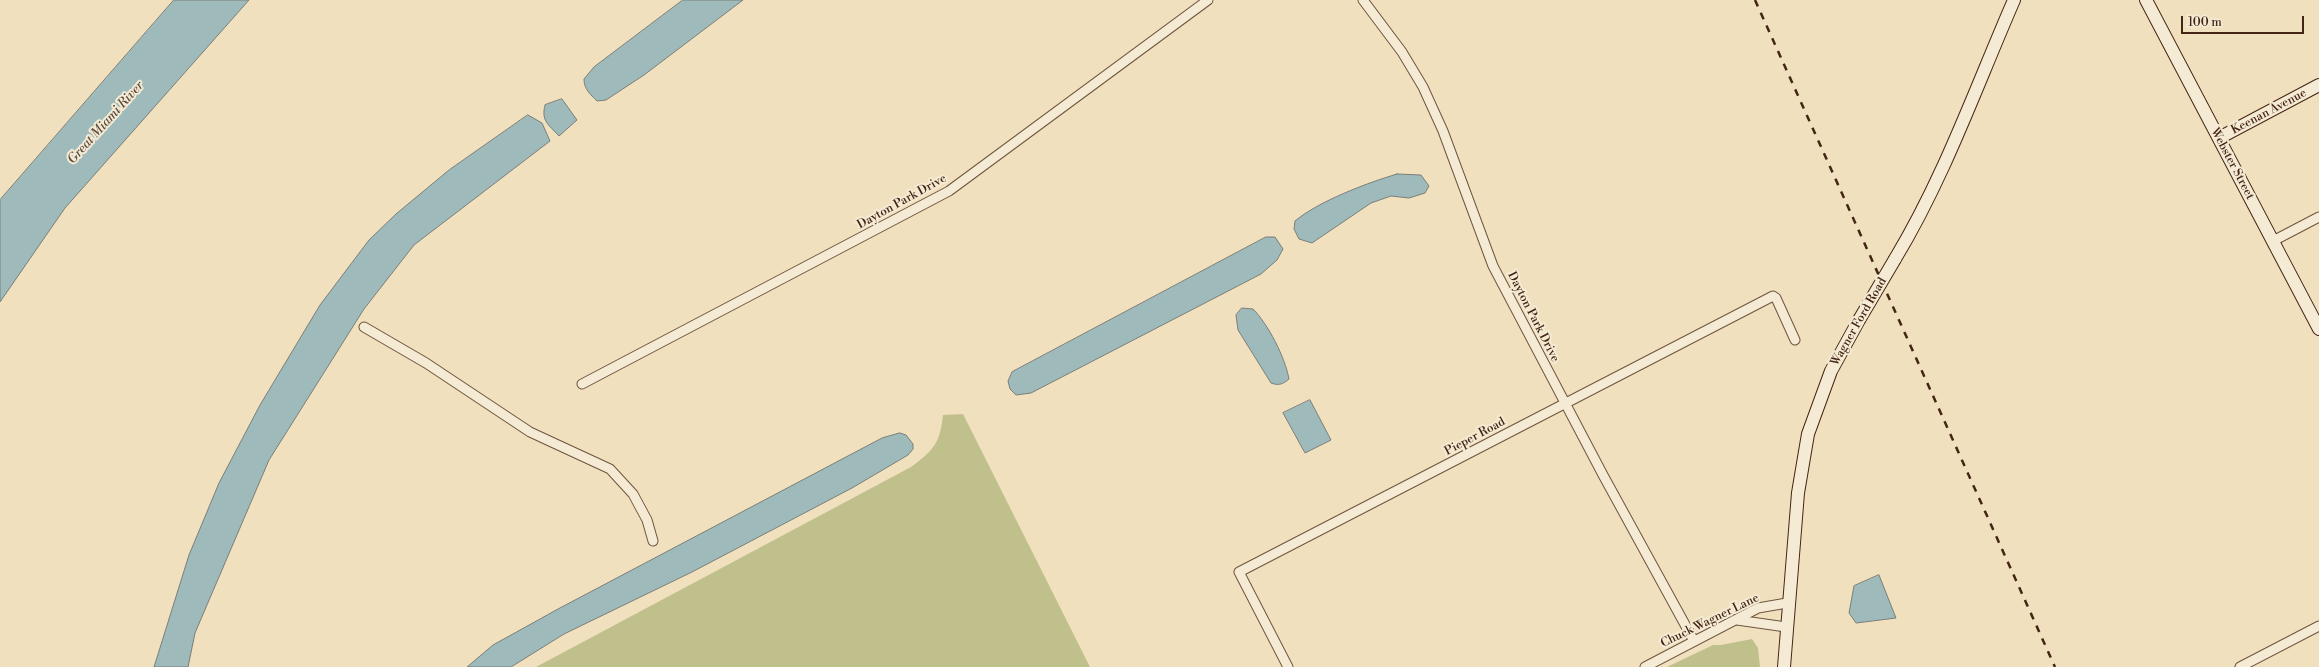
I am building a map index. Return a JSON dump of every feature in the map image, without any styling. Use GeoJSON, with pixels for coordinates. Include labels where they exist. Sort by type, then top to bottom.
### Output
{"type":"FeatureCollection","features":[{"type":"Feature","properties":{"kind":"main road","name":"Wagner Ford Road"},"geometry":{"type":"LineString","coordinates":[[1784,667],[1787,603],[1798,493],[1808,434],[1824,388],[1859,320],[1895,259],[1937,180],[2014,0]]}},
{"type":"Feature","properties":{"kind":"main road","name":"Webster Street"},"geometry":{"type":"LineString","coordinates":[[2146,0],[2319,329]]}},
{"type":"Feature","properties":{"kind":"main road","name":"Keenan Avenue"},"geometry":{"type":"LineString","coordinates":[[2219,138],[2319,85]]}},
{"type":"Feature","properties":{"kind":"street","name":"Dayton Park Drive"},"geometry":{"type":"LineString","coordinates":[[582,384],[949,191],[1208,0]]}},
{"type":"Feature","properties":{"kind":"street","name":"Dayton Park Drive"},"geometry":{"type":"LineString","coordinates":[[1363,0],[1402,52],[1434,109],[1493,266],[1565,404],[1694,641]]}},
{"type":"Feature","properties":{"kind":"street"},"geometry":{"type":"LineString","coordinates":[[2273,241],[2319,217]]}},
{"type":"Feature","properties":{"kind":"street","name":"Pieper Road"},"geometry":{"type":"LineString","coordinates":[[1288,667],[1239,572],[1774,296],[1795,340]]}},
{"type":"Feature","properties":{"kind":"street"},"geometry":{"type":"LineString","coordinates":[[364,327],[426,363],[530,432],[610,469],[633,494],[647,520],[653,541]]}},
{"type":"Feature","properties":{"kind":"street","name":"Chuck Wagner Lane"},"geometry":{"type":"LineString","coordinates":[[1646,667],[1758,608],[1787,603]]}},
{"type":"Feature","properties":{"kind":"street"},"geometry":{"type":"LineString","coordinates":[[1737,620],[1786,627]]}},
{"type":"Feature","properties":{"kind":"street"},"geometry":{"type":"LineString","coordinates":[[2240,667],[2319,626]]}},
{"type":"Feature","properties":{"kind":"green space"},"geometry":{"type":"Polygon","coordinates":[[[963,414],[1090,667],[536,667],[911,467],[925,456],[938,439],[943,415],[963,414]]]}},
{"type":"Feature","properties":{"kind":"green space"},"geometry":{"type":"Polygon","coordinates":[[[1752,639],[1758,648],[1760,667],[1667,667],[1713,645],[1721,645],[1752,639]]]}},
{"type":"Feature","properties":{"kind":"water","name":"Great Miami River"},"geometry":{"type":"Polygon","coordinates":[[[174,0],[249,0],[65,208],[0,302],[0,200],[174,0]]]}},
{"type":"Feature","properties":{"kind":"water"},"geometry":{"type":"Polygon","coordinates":[[[683,0],[743,0],[644,75],[606,100],[597,101],[588,91],[584,83],[584,79],[594,67],[683,0]]]}},
{"type":"Feature","properties":{"kind":"water"},"geometry":{"type":"Polygon","coordinates":[[[562,99],[577,120],[559,136],[546,122],[544,110],[545,105],[562,99]]]}},
{"type":"Feature","properties":{"kind":"water"},"geometry":{"type":"Polygon","coordinates":[[[528,115],[542,123],[550,141],[414,245],[364,309],[269,460],[195,633],[188,667],[154,667],[189,555],[219,483],[260,405],[320,305],[369,240],[396,214],[449,170],[528,115]]]}},
{"type":"Feature","properties":{"kind":"water"},"geometry":{"type":"Polygon","coordinates":[[[1397,174],[1421,175],[1429,186],[1425,193],[1409,198],[1391,196],[1371,203],[1312,243],[1299,239],[1294,229],[1295,221],[1317,206],[1344,193],[1397,174]]]}},
{"type":"Feature","properties":{"kind":"water"},"geometry":{"type":"Polygon","coordinates":[[[1266,237],[1275,237],[1283,249],[1277,260],[1261,274],[1031,393],[1016,395],[1010,389],[1008,381],[1012,372],[1266,237]]]}},
{"type":"Feature","properties":{"kind":"water"},"geometry":{"type":"Polygon","coordinates":[[[1242,308],[1253,309],[1259,315],[1270,332],[1280,351],[1287,370],[1289,379],[1285,382],[1281,384],[1271,383],[1238,330],[1236,315],[1242,308]]]}},
{"type":"Feature","properties":{"kind":"water"},"geometry":{"type":"Polygon","coordinates":[[[1310,400],[1331,440],[1305,453],[1283,413],[1310,400]]]}},
{"type":"Feature","properties":{"kind":"water"},"geometry":{"type":"Polygon","coordinates":[[[900,433],[906,435],[913,444],[913,449],[908,455],[852,488],[692,572],[564,634],[511,667],[467,667],[493,645],[558,609],[882,438],[900,433]]]}},
{"type":"Feature","properties":{"kind":"water"},"geometry":{"type":"Polygon","coordinates":[[[1879,575],[1896,618],[1856,623],[1849,613],[1854,586],[1879,575]]]}},
{"type":"Feature","properties":{"kind":"railway"},"geometry":{"type":"LineString","coordinates":[[1755,0],[2055,667]]}}]}
